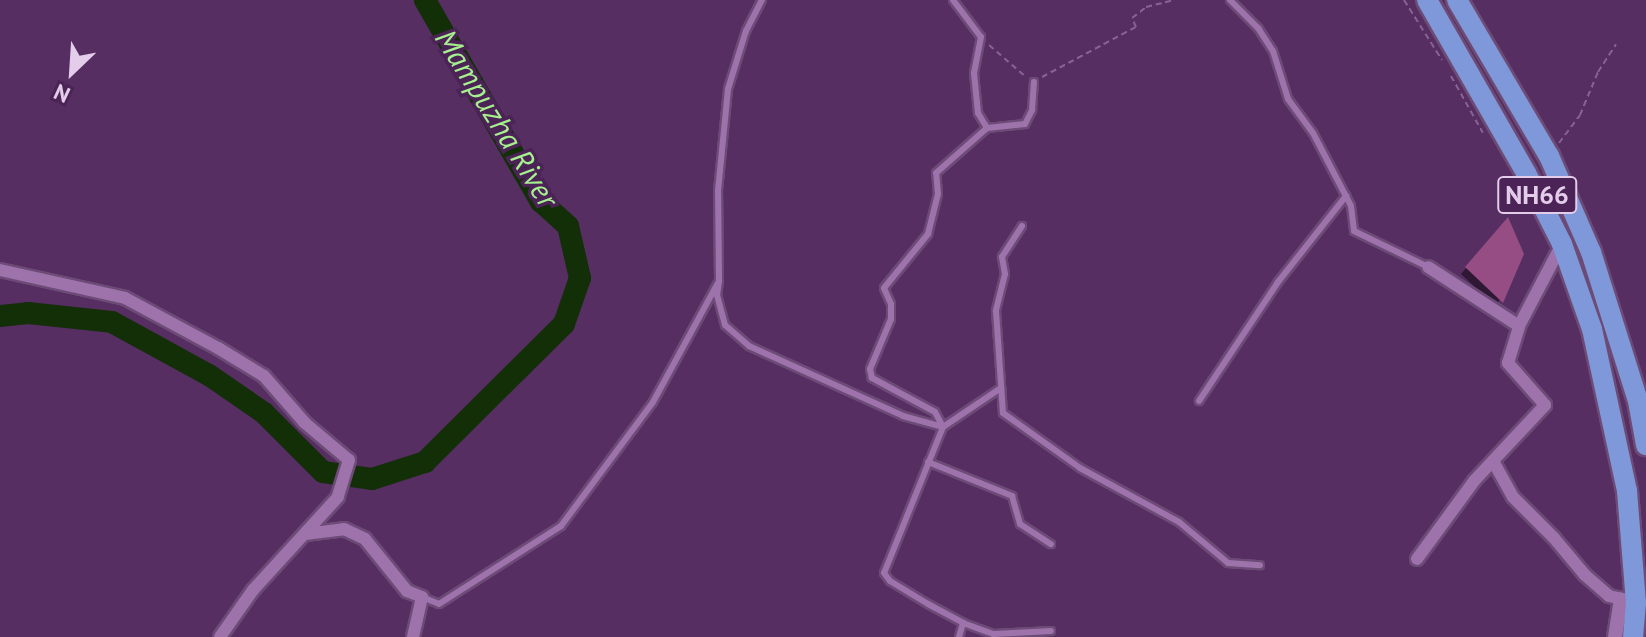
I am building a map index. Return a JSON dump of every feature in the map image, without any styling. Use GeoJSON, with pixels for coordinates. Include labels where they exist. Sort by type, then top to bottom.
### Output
{"type":"FeatureCollection","features":[{"type":"Feature","properties":{"kind":"highway","name":"NH66"},"geometry":{"type":"LineString","coordinates":[[1427,0],[1498,121],[1562,244],[1592,329],[1611,405],[1627,491],[1628,601],[1633,637]]}},
{"type":"Feature","properties":{"kind":"highway","name":"NH66"},"geometry":{"type":"LineString","coordinates":[[1457,0],[1549,156],[1591,252],[1638,401],[1646,445]]}},
{"type":"Feature","properties":{"kind":"street"},"geometry":{"type":"LineString","coordinates":[[1417,559],[1493,461],[1545,405],[1508,363],[1519,326],[1562,244]]}},
{"type":"Feature","properties":{"kind":"street"},"geometry":{"type":"LineString","coordinates":[[1428,267],[1519,326]]}},
{"type":"Feature","properties":{"kind":"street"},"geometry":{"type":"LineString","coordinates":[[0,270],[125,298],[218,348],[264,376],[305,423],[349,460],[338,497],[253,590],[220,637]]}},
{"type":"Feature","properties":{"kind":"street"},"geometry":{"type":"LineString","coordinates":[[1493,461],[1513,497],[1585,575],[1609,596],[1628,601],[1615,637]]}},
{"type":"Feature","properties":{"kind":"street"},"geometry":{"type":"LineString","coordinates":[[305,534],[344,529],[365,539],[407,591],[422,597],[413,637]]}},
{"type":"Feature","properties":{"kind":"lane"},"geometry":{"type":"LineString","coordinates":[[762,0],[746,31],[728,89],[718,191],[717,295],[725,325],[749,346],[903,416],[943,427]]}},
{"type":"Feature","properties":{"kind":"lane"},"geometry":{"type":"LineString","coordinates":[[953,0],[981,37],[974,73],[978,113],[987,128]]}},
{"type":"Feature","properties":{"kind":"lane"},"geometry":{"type":"LineString","coordinates":[[1230,0],[1258,28],[1273,51],[1288,99],[1313,133],[1346,196],[1354,231],[1428,267]]}},
{"type":"Feature","properties":{"kind":"lane"},"geometry":{"type":"LineString","coordinates":[[943,427],[935,412],[872,378],[870,369],[891,319],[891,304],[884,288],[928,234],[938,194],[936,173],[987,128],[1025,124],[1032,110],[1034,82]]}},
{"type":"Feature","properties":{"kind":"lane"},"geometry":{"type":"LineString","coordinates":[[1199,401],[1278,282],[1346,196]]}},
{"type":"Feature","properties":{"kind":"lane"},"geometry":{"type":"LineString","coordinates":[[1022,226],[1002,257],[1005,274],[995,329],[1003,413],[1080,468],[1179,522],[1228,563],[1260,565]]}},
{"type":"Feature","properties":{"kind":"lane"},"geometry":{"type":"LineString","coordinates":[[422,597],[439,604],[561,526],[653,402],[719,281]]}},
{"type":"Feature","properties":{"kind":"lane"},"geometry":{"type":"LineString","coordinates":[[1001,388],[943,427],[884,573],[890,581],[963,623],[994,634],[1051,631]]}},
{"type":"Feature","properties":{"kind":"lane"},"geometry":{"type":"LineString","coordinates":[[928,462],[1012,496],[1020,524],[1051,544]]}},
{"type":"Feature","properties":{"kind":"lane"},"geometry":{"type":"LineString","coordinates":[[959,637],[963,623]]}},
{"type":"Feature","properties":{"kind":"path"},"geometry":{"type":"LineString","coordinates":[[981,37],[1013,68],[1034,82],[1136,27],[1132,18],[1146,7],[1174,0]]}},
{"type":"Feature","properties":{"kind":"path"},"geometry":{"type":"LineString","coordinates":[[1549,156],[1580,115],[1598,72],[1616,44]]}},
{"type":"Feature","properties":{"kind":"building"},"geometry":{"type":"Polygon","coordinates":[[[1508,217],[1524,254],[1503,303],[1465,267],[1508,217]]]}},
{"type":"Feature","properties":{"kind":"waterway","name":"Mampuzha River"},"geometry":{"type":"LineString","coordinates":[[0,316],[28,313],[112,322],[209,375],[264,413],[323,472],[372,479],[425,462],[564,324],[580,278],[568,226],[541,202],[425,0]]}}]}
